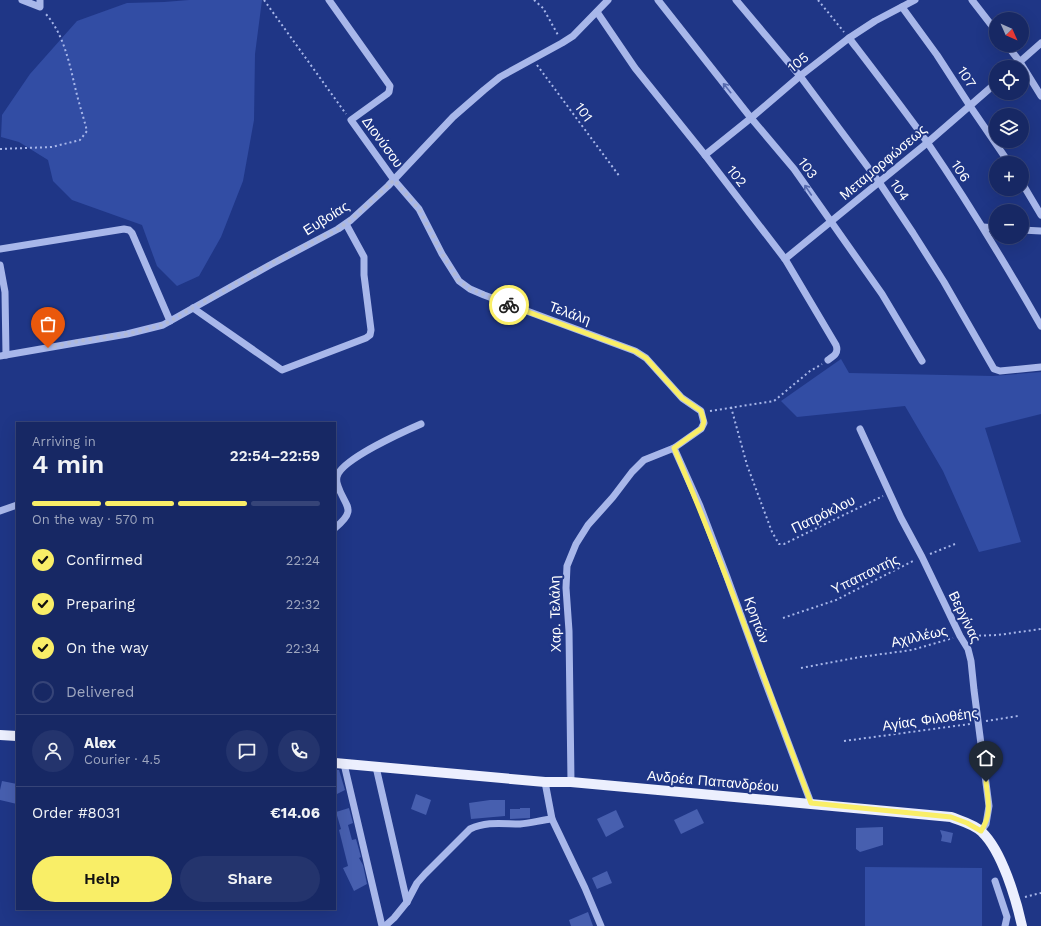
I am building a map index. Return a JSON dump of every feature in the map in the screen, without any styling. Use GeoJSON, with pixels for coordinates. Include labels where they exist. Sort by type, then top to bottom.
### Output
{"type":"FeatureCollection","features":[{"type":"Feature","properties":{"kind":"main road"},"geometry":{"type":"LineString","coordinates":[[0,735],[16,736]]}},
{"type":"Feature","properties":{"kind":"main road","name":"Ανδρέα Παπανδρέου"},"geometry":{"type":"LineString","coordinates":[[340,763],[545,782],[571,782],[811,803],[951,817],[967,823],[981,831],[997,852],[1022,926]]}},
{"type":"Feature","properties":{"kind":"street"},"geometry":{"type":"LineString","coordinates":[[22,0],[40,4]]}},
{"type":"Feature","properties":{"kind":"street"},"geometry":{"type":"LineString","coordinates":[[329,0],[390,86],[387,94],[351,120]]}},
{"type":"Feature","properties":{"kind":"street","name":"Ευβοίας"},"geometry":{"type":"LineString","coordinates":[[3,355],[127,334],[163,325],[346,224],[394,180],[454,117],[484,90],[500,77],[573,36],[608,0]]}},
{"type":"Feature","properties":{"kind":"street","name":"103"},"geometry":{"type":"LineString","coordinates":[[658,0],[751,118],[794,169],[882,294],[922,361]]}},
{"type":"Feature","properties":{"kind":"street","name":"104"},"geometry":{"type":"LineString","coordinates":[[736,0],[800,76],[879,182],[914,233],[994,369],[1000,371],[1041,367]]}},
{"type":"Feature","properties":{"kind":"street","name":"105"},"geometry":{"type":"LineString","coordinates":[[705,156],[800,76],[849,38],[915,0]]}},
{"type":"Feature","properties":{"kind":"street"},"geometry":{"type":"LineString","coordinates":[[972,0],[989,22]]}},
{"type":"Feature","properties":{"kind":"street","name":"107"},"geometry":{"type":"LineString","coordinates":[[902,7],[937,55],[1004,156]]}},
{"type":"Feature","properties":{"kind":"street","name":"102"},"geometry":{"type":"LineString","coordinates":[[597,12],[635,68],[785,259],[836,346],[836,354],[828,360]]}},
{"type":"Feature","properties":{"kind":"street","name":"106"},"geometry":{"type":"LineString","coordinates":[[849,38],[927,143],[983,227],[1041,326]]}},
{"type":"Feature","properties":{"kind":"street"},"geometry":{"type":"LineString","coordinates":[[1022,60],[1041,43]]}},
{"type":"Feature","properties":{"kind":"street"},"geometry":{"type":"LineString","coordinates":[[1012,52],[1018,60]]}},
{"type":"Feature","properties":{"kind":"street"},"geometry":{"type":"LineString","coordinates":[[1029,77],[1041,96]]}},
{"type":"Feature","properties":{"kind":"street","name":"Μεταμορφώσεως"},"geometry":{"type":"LineString","coordinates":[[785,259],[927,143],[989,89]]}},
{"type":"Feature","properties":{"kind":"street","name":"Διονύσου"},"geometry":{"type":"LineString","coordinates":[[351,120],[394,180]]}},
{"type":"Feature","properties":{"kind":"street","name":"Τελάλη"},"geometry":{"type":"LineString","coordinates":[[394,180],[419,209],[454,274],[464,285],[484,295],[635,351],[646,358],[682,398],[701,411]]}},
{"type":"Feature","properties":{"kind":"street"},"geometry":{"type":"LineString","coordinates":[[1029,194],[1041,215]]}},
{"type":"Feature","properties":{"kind":"street"},"geometry":{"type":"LineString","coordinates":[[193,308],[282,370],[366,338],[370,335],[371,330],[364,275],[364,257],[346,224]]}},
{"type":"Feature","properties":{"kind":"street"},"geometry":{"type":"LineString","coordinates":[[983,227],[989,227]]}},
{"type":"Feature","properties":{"kind":"street"},"geometry":{"type":"LineString","coordinates":[[0,249],[100,232],[124,229],[129,230],[132,233],[170,321]]}},
{"type":"Feature","properties":{"kind":"street"},"geometry":{"type":"LineString","coordinates":[[1029,230],[1041,231]]}},
{"type":"Feature","properties":{"kind":"street"},"geometry":{"type":"LineString","coordinates":[[0,265],[5,292],[3,355]]}},
{"type":"Feature","properties":{"kind":"street","name":"Χαρ. Τελάλη"},"geometry":{"type":"LineString","coordinates":[[571,782],[569,631],[566,588],[567,566],[576,544],[588,525],[613,497],[632,472],[644,460],[674,448],[702,428],[704,421],[701,411]]}},
{"type":"Feature","properties":{"kind":"street"},"geometry":{"type":"LineString","coordinates":[[336,527],[348,513],[348,507],[336,481],[337,476],[343,468],[364,453],[394,436],[421,424]]}},
{"type":"Feature","properties":{"kind":"street","name":"Βεργίνας"},"geometry":{"type":"LineString","coordinates":[[860,429],[901,518],[922,557],[960,636],[968,649],[971,661],[989,806],[986,824],[981,831]]}},
{"type":"Feature","properties":{"kind":"street","name":"Κρητών"},"geometry":{"type":"LineString","coordinates":[[674,448],[700,506],[811,803]]}},
{"type":"Feature","properties":{"kind":"street"},"geometry":{"type":"LineString","coordinates":[[0,511],[16,505]]}},
{"type":"Feature","properties":{"kind":"street"},"geometry":{"type":"LineString","coordinates":[[340,763],[382,926]]}},
{"type":"Feature","properties":{"kind":"street"},"geometry":{"type":"LineString","coordinates":[[376,767],[407,902]]}},
{"type":"Feature","properties":{"kind":"street"},"geometry":{"type":"LineString","coordinates":[[545,782],[552,819],[585,888],[601,926]]}},
{"type":"Feature","properties":{"kind":"street"},"geometry":{"type":"LineString","coordinates":[[385,926],[394,918],[407,902],[417,883],[470,829],[490,823],[522,824],[552,819]]}},
{"type":"Feature","properties":{"kind":"street"},"geometry":{"type":"LineString","coordinates":[[995,882],[1007,917],[1005,926]]}},
{"type":"Feature","properties":{"kind":"path"},"geometry":{"type":"LineString","coordinates":[[264,0],[351,120]]}},
{"type":"Feature","properties":{"kind":"path"},"geometry":{"type":"LineString","coordinates":[[534,0],[542,8],[562,43]]}},
{"type":"Feature","properties":{"kind":"path"},"geometry":{"type":"LineString","coordinates":[[818,0],[849,38]]}},
{"type":"Feature","properties":{"kind":"path"},"geometry":{"type":"LineString","coordinates":[[0,149],[52,147],[80,140],[87,131],[77,96],[69,58],[52,20],[40,4]]}},
{"type":"Feature","properties":{"kind":"path","name":"101"},"geometry":{"type":"LineString","coordinates":[[533,59],[620,176]]}},
{"type":"Feature","properties":{"kind":"path"},"geometry":{"type":"LineString","coordinates":[[701,411],[774,401],[810,371],[828,360]]}},
{"type":"Feature","properties":{"kind":"path","name":"Πατρόκλου"},"geometry":{"type":"LineString","coordinates":[[731,407],[748,465],[772,532],[779,544],[784,544],[889,493]]}},
{"type":"Feature","properties":{"kind":"path","name":"Υπαπαντής"},"geometry":{"type":"LineString","coordinates":[[783,618],[836,600],[922,557],[955,544]]}},
{"type":"Feature","properties":{"kind":"path","name":"Αχιλλέως"},"geometry":{"type":"LineString","coordinates":[[801,668],[860,657],[912,650],[960,636],[998,635],[1041,629]]}},
{"type":"Feature","properties":{"kind":"path","name":"Αγίας Φιλοθέης"},"geometry":{"type":"LineString","coordinates":[[844,741],[1018,716]]}},
{"type":"Feature","properties":{"kind":"path"},"geometry":{"type":"LineString","coordinates":[[1014,900],[1041,894]]}},
{"type":"Feature","properties":{"kind":"shaded area"},"geometry":{"type":"Polygon","coordinates":[[[189,0],[262,0],[255,54],[254,120],[243,181],[221,237],[199,276],[177,286],[157,266],[142,225],[72,200],[53,181],[48,160],[19,142],[1,137],[2,115],[30,74],[77,21],[127,3],[189,0]]]}},
{"type":"Feature","properties":{"kind":"shaded area"},"geometry":{"type":"Polygon","coordinates":[[[841,359],[849,373],[993,376],[1041,372],[1041,414],[985,428],[1021,542],[979,552],[943,471],[905,406],[797,417],[781,401],[841,359]]]}},
{"type":"Feature","properties":{"kind":"shaded area"},"geometry":{"type":"Polygon","coordinates":[[[865,867],[982,868],[982,926],[865,926],[865,867]]]}},
{"type":"Feature","properties":{"kind":"building"},"geometry":{"type":"Polygon","coordinates":[[[336,770],[339,770],[345,790],[336,794],[336,770]]]}},
{"type":"Feature","properties":{"kind":"building"},"geometry":{"type":"Polygon","coordinates":[[[2,781],[16,784],[16,804],[0,800],[2,781]]]}},
{"type":"Feature","properties":{"kind":"building"},"geometry":{"type":"Polygon","coordinates":[[[416,794],[431,800],[426,815],[411,809],[416,794]]]}},
{"type":"Feature","properties":{"kind":"building"},"geometry":{"type":"Polygon","coordinates":[[[490,800],[505,800],[505,816],[471,819],[469,803],[490,800]]]}},
{"type":"Feature","properties":{"kind":"building"},"geometry":{"type":"Polygon","coordinates":[[[349,808],[353,823],[348,825],[352,840],[356,839],[361,857],[359,858],[363,865],[367,884],[354,891],[343,868],[348,866],[336,812],[349,808]]]}},
{"type":"Feature","properties":{"kind":"building"},"geometry":{"type":"Polygon","coordinates":[[[530,808],[530,818],[510,819],[510,809],[530,808]]]}},
{"type":"Feature","properties":{"kind":"building"},"geometry":{"type":"Polygon","coordinates":[[[697,809],[704,823],[681,834],[674,820],[697,809]]]}},
{"type":"Feature","properties":{"kind":"building"},"geometry":{"type":"Polygon","coordinates":[[[616,810],[624,827],[606,837],[597,819],[616,810]]]}},
{"type":"Feature","properties":{"kind":"building"},"geometry":{"type":"Polygon","coordinates":[[[883,827],[883,845],[860,852],[856,849],[856,828],[883,827]]]}},
{"type":"Feature","properties":{"kind":"building"},"geometry":{"type":"Polygon","coordinates":[[[940,830],[953,833],[951,843],[941,841],[942,836],[940,830]]]}},
{"type":"Feature","properties":{"kind":"building"},"geometry":{"type":"Polygon","coordinates":[[[607,871],[612,883],[597,889],[592,878],[607,871]]]}},
{"type":"Feature","properties":{"kind":"building"},"geometry":{"type":"Polygon","coordinates":[[[588,912],[593,926],[571,926],[569,920],[588,912]]]}},
{"type":"Feature","properties":{"kind":"way so far"},"geometry":{"type":"LineString","coordinates":[[48,348],[79,341],[127,334],[163,325],[270,264],[338,229],[351,220],[394,180],[419,209],[442,254],[459,281],[470,289],[509,305]]}},
{"type":"Feature","properties":{"kind":"route"},"geometry":{"type":"LineString","coordinates":[[509,305],[635,351],[646,358],[682,398],[701,411],[704,426],[674,448],[700,506],[722,563],[811,803],[951,817],[967,823],[981,831],[986,824],[988,816],[989,806],[986,782]]}}]}
